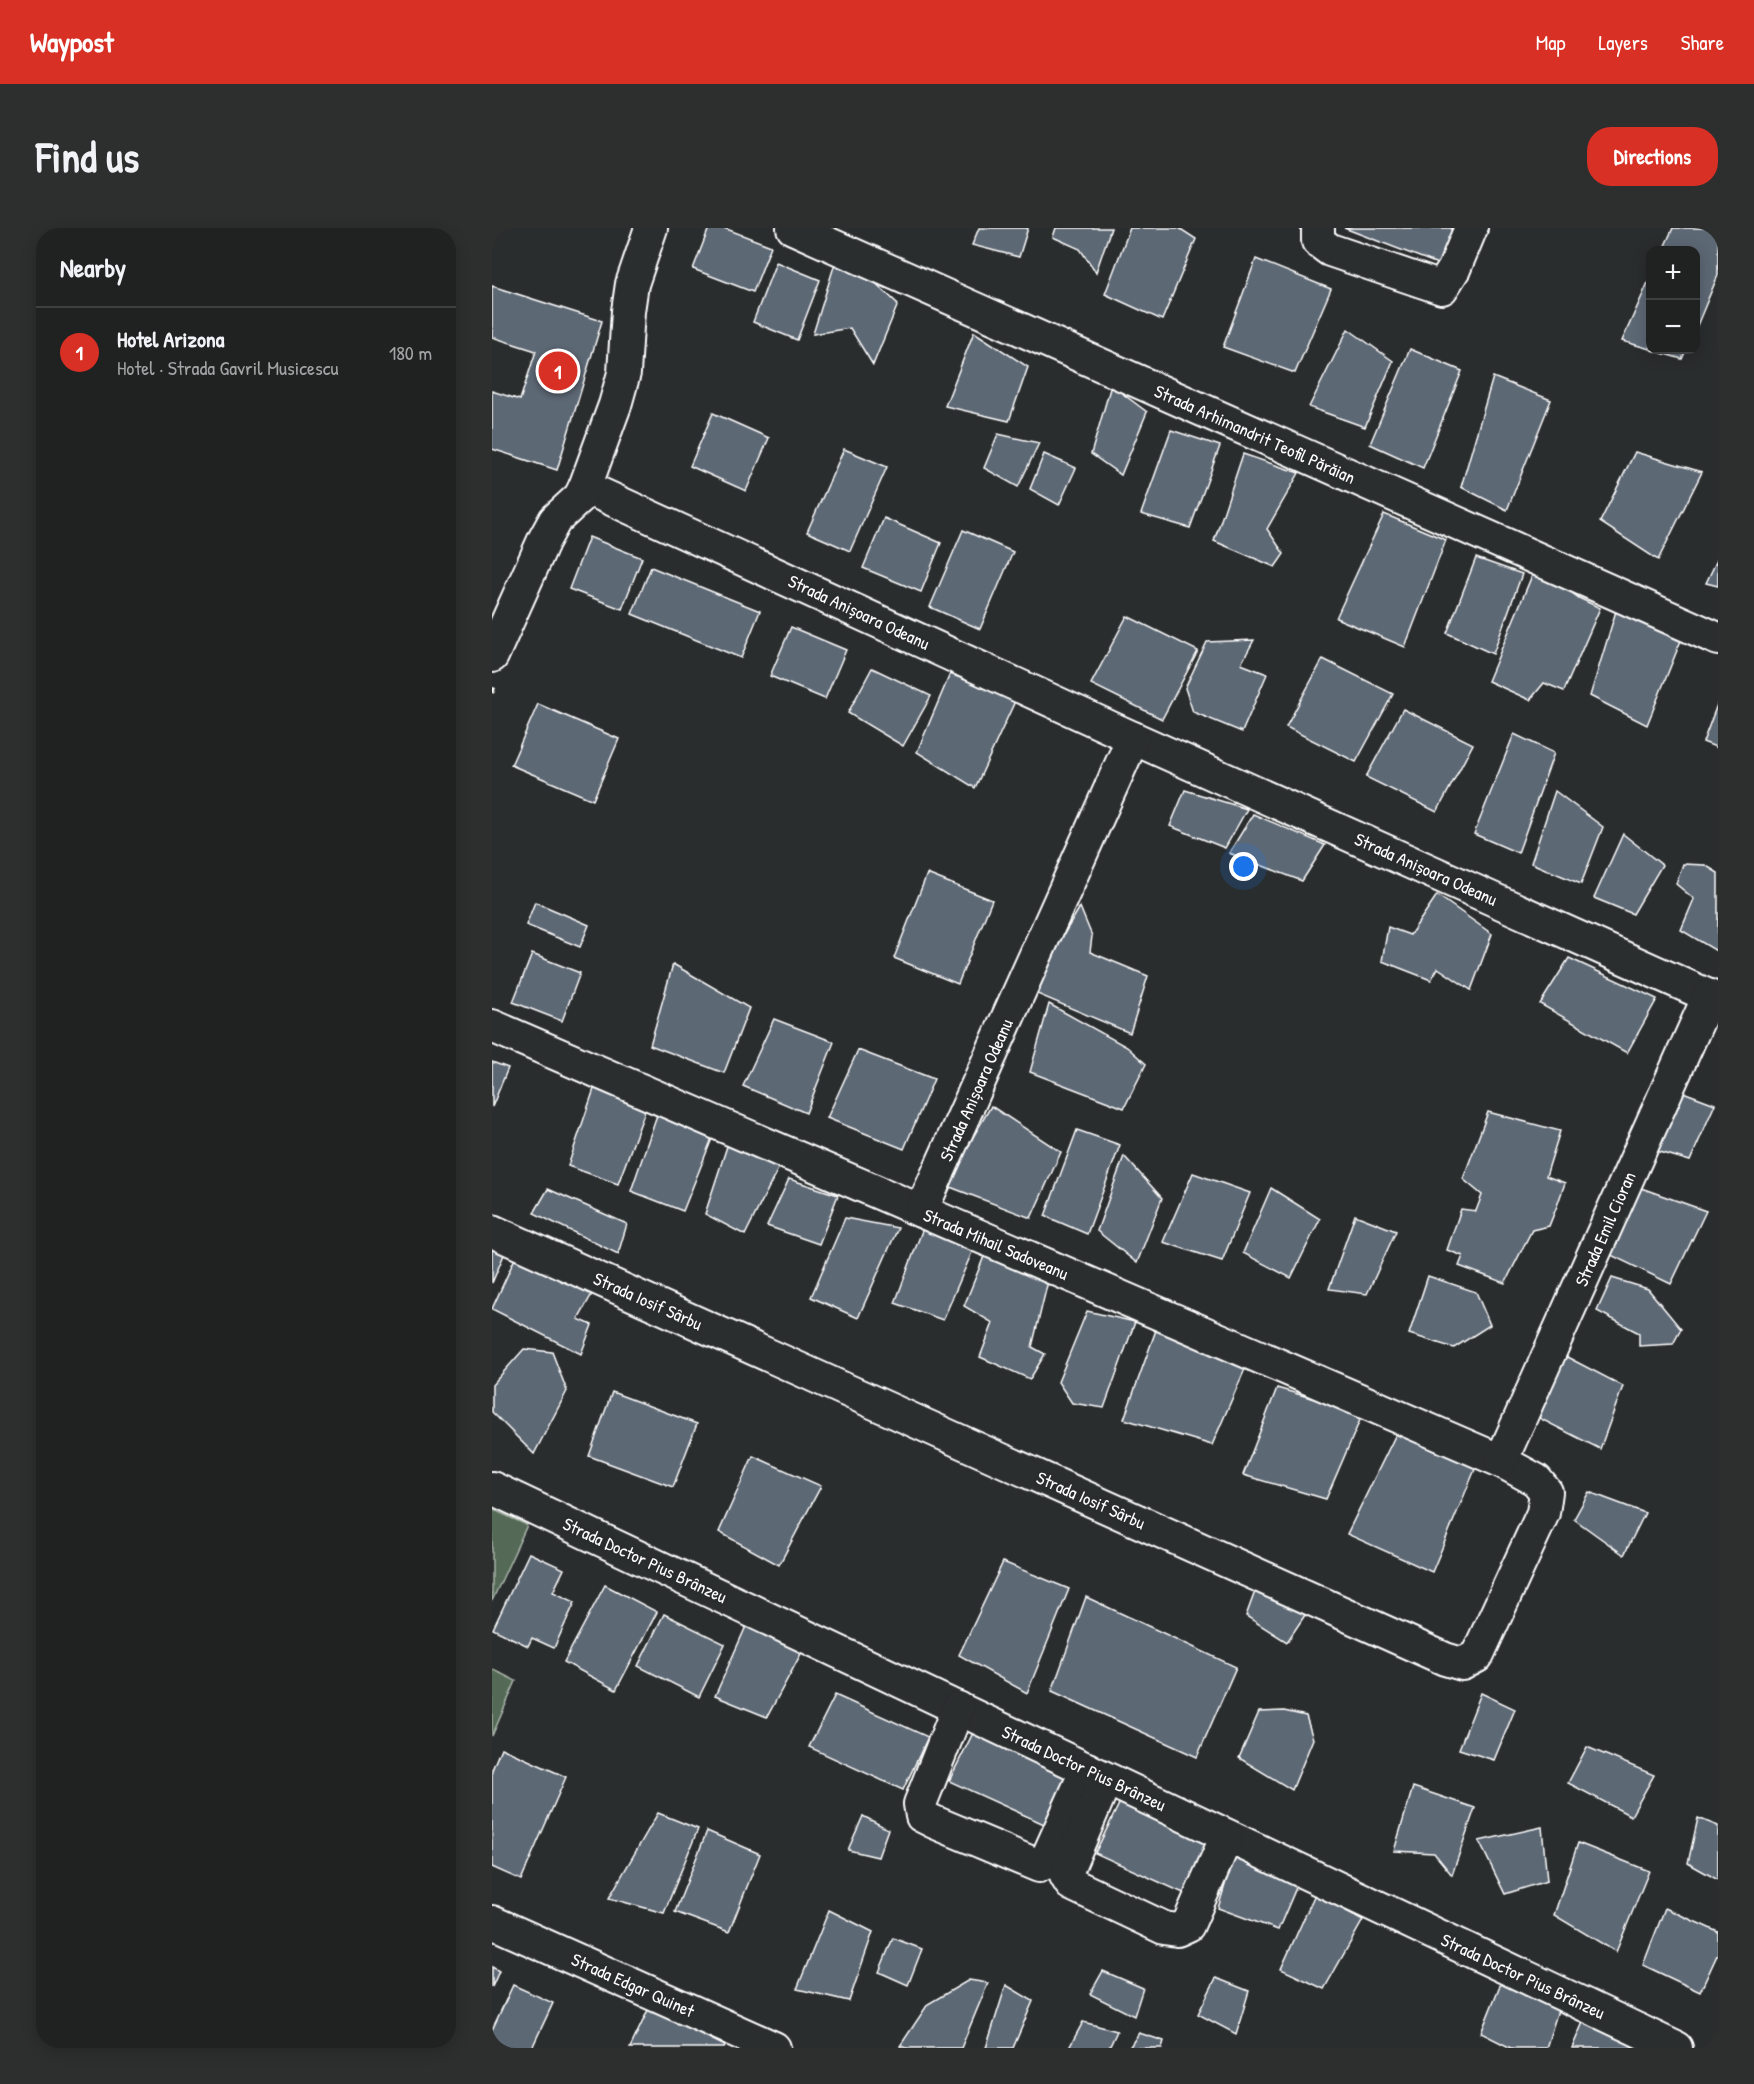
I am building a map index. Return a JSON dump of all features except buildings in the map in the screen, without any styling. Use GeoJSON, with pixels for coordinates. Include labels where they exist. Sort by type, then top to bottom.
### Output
{"type":"FeatureCollection","features":[{"type":"Feature","properties":{"kind":"street"},"geometry":{"type":"LineString","coordinates":[[492,656],[555,520],[580,497],[585,487],[615,405],[624,373],[632,284],[651,228]]}},
{"type":"Feature","properties":{"kind":"street","name":"Strada Arhimandrit Teofil Părăian"},"geometry":{"type":"LineString","coordinates":[[792,228],[1718,639]]}},
{"type":"Feature","properties":{"kind":"street"},"geometry":{"type":"LineString","coordinates":[[1318,228],[1318,241],[1330,250],[1442,288],[1454,269],[1471,228]]}},
{"type":"Feature","properties":{"kind":"street","name":"Strada Anișoara Odeanu"},"geometry":{"type":"LineString","coordinates":[[585,487],[1134,738],[1714,998]]}},
{"type":"Feature","properties":{"kind":"street","name":"Strada Anișoara Odeanu"},"geometry":{"type":"LineString","coordinates":[[921,1211],[1134,738]]}},
{"type":"Feature","properties":{"kind":"street","name":"Strada Emil Cioran"},"geometry":{"type":"LineString","coordinates":[[1501,1461],[1714,998]]}},
{"type":"Feature","properties":{"kind":"street","name":"Strada Mihail Sadoveanu"},"geometry":{"type":"LineString","coordinates":[[492,1026],[1501,1461]]}},
{"type":"Feature","properties":{"kind":"street","name":"Strada Iosif Sârbu"},"geometry":{"type":"LineString","coordinates":[[492,1231],[1434,1654],[1462,1664],[1477,1656],[1543,1513],[1546,1492],[1536,1480],[1501,1461]]}},
{"type":"Feature","properties":{"kind":"street","name":"Strada Doctor Pius Brânzeu"},"geometry":{"type":"LineString","coordinates":[[492,1488],[1676,2048]]}},
{"type":"Feature","properties":{"kind":"street"},"geometry":{"type":"LineString","coordinates":[[958,1708],[920,1804],[922,1816],[934,1822],[1039,1866],[1045,1863],[1096,1773]]}},
{"type":"Feature","properties":{"kind":"street"},"geometry":{"type":"LineString","coordinates":[[1096,1773],[1066,1876],[1071,1884],[1164,1928],[1177,1930],[1188,1925],[1227,1836]]}},
{"type":"Feature","properties":{"kind":"street","name":"Strada Edgar Quinet"},"geometry":{"type":"LineString","coordinates":[[492,1922],[774,2048]]}},
{"type":"Feature","properties":{"kind":"green space"},"geometry":{"type":"Polygon","coordinates":[[[492,1509],[527,1525],[492,1601],[492,1509]]]}},
{"type":"Feature","properties":{"kind":"green space"},"geometry":{"type":"Polygon","coordinates":[[[492,1669],[516,1681],[492,1736],[492,1669]]]}},
{"type":"Feature","properties":{"kind":"place","name":"Hotel Arizona"},"geometry":{"type":"Point","coordinates":[558,371]}}]}
